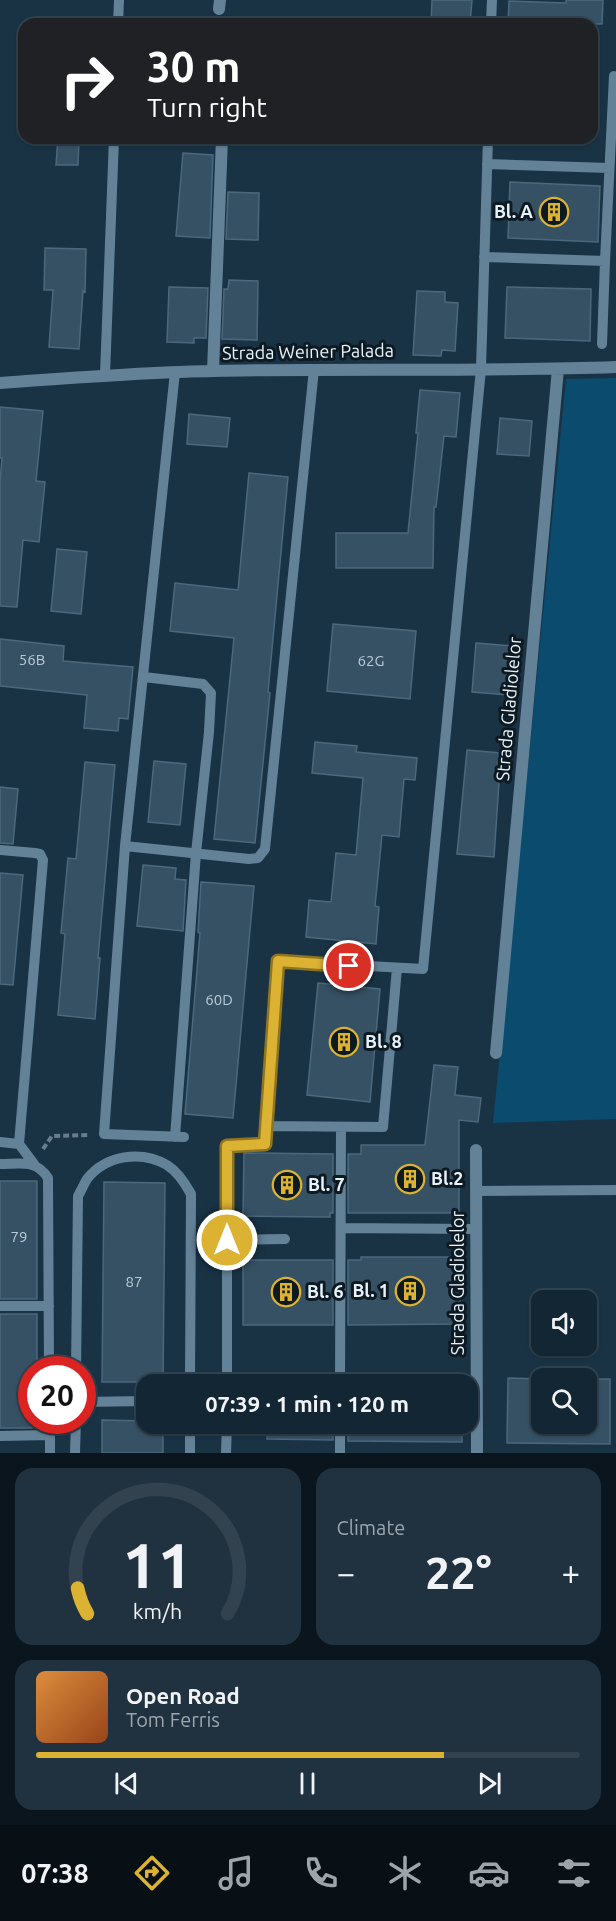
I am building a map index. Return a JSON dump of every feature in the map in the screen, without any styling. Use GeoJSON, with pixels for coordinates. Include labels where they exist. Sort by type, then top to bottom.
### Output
{"type":"FeatureCollection","features":[{"type":"Feature","properties":{"kind":"street"},"geometry":{"type":"LineString","coordinates":[[213,371],[222,144]]}},
{"type":"Feature","properties":{"kind":"street","name":"Strada Weiner Palada"},"geometry":{"type":"LineString","coordinates":[[0,383],[105,375],[213,371],[616,367]]}},
{"type":"Feature","properties":{"kind":"street","name":"Strada Gladiolelor"},"geometry":{"type":"LineString","coordinates":[[496,1053],[558,369]]}},
{"type":"Feature","properties":{"kind":"street","name":"Strada Gladiolelor"},"geometry":{"type":"LineString","coordinates":[[476,1150],[477,1453]]}},
{"type":"Feature","properties":{"kind":"lane"},"geometry":{"type":"LineString","coordinates":[[118,18],[119,0]]}},
{"type":"Feature","properties":{"kind":"lane"},"geometry":{"type":"LineString","coordinates":[[491,18],[492,0]]}},
{"type":"Feature","properties":{"kind":"lane"},"geometry":{"type":"LineString","coordinates":[[602,344],[614,76]]}},
{"type":"Feature","properties":{"kind":"lane"},"geometry":{"type":"LineString","coordinates":[[105,375],[114,144]]}},
{"type":"Feature","properties":{"kind":"lane"},"geometry":{"type":"LineString","coordinates":[[227,1374],[227,1146],[265,1144],[278,961],[423,969],[481,369],[488,144]]}},
{"type":"Feature","properties":{"kind":"lane"},"geometry":{"type":"LineString","coordinates":[[487,164],[609,168]]}},
{"type":"Feature","properties":{"kind":"lane"},"geometry":{"type":"LineString","coordinates":[[484,256],[605,261]]}},
{"type":"Feature","properties":{"kind":"lane"},"geometry":{"type":"LineString","coordinates":[[125,846],[249,859],[258,858],[265,849],[314,369]]}},
{"type":"Feature","properties":{"kind":"lane"},"geometry":{"type":"LineString","coordinates":[[144,677],[203,684],[211,693],[196,853],[179,1137],[104,1134],[125,846],[175,372]]}},
{"type":"Feature","properties":{"kind":"lane"},"geometry":{"type":"LineString","coordinates":[[0,850],[40,854],[43,860],[19,1144],[48,1178],[49,1356]]}},
{"type":"Feature","properties":{"kind":"lane"},"geometry":{"type":"LineString","coordinates":[[266,1126],[384,1127],[397,968]]}},
{"type":"Feature","properties":{"kind":"lane"},"geometry":{"type":"LineString","coordinates":[[340,1374],[341,1127]]}},
{"type":"Feature","properties":{"kind":"lane"},"geometry":{"type":"LineString","coordinates":[[0,1142],[19,1144]]}},
{"type":"Feature","properties":{"kind":"lane"},"geometry":{"type":"LineString","coordinates":[[76,1356],[78,1196],[87,1180],[98,1169],[114,1160],[131,1156],[150,1158],[168,1166],[183,1180],[191,1194],[190,1374]]}},
{"type":"Feature","properties":{"kind":"lane"},"geometry":{"type":"LineString","coordinates":[[0,1164],[34,1164]]}},
{"type":"Feature","properties":{"kind":"lane"},"geometry":{"type":"LineString","coordinates":[[476,1191],[616,1190]]}},
{"type":"Feature","properties":{"kind":"lane"},"geometry":{"type":"LineString","coordinates":[[342,1228],[476,1230]]}},
{"type":"Feature","properties":{"kind":"lane"},"geometry":{"type":"LineString","coordinates":[[227,1240],[285,1239]]}},
{"type":"Feature","properties":{"kind":"lane"},"geometry":{"type":"LineString","coordinates":[[0,1306],[48,1306]]}},
{"type":"Feature","properties":{"kind":"lane"},"geometry":{"type":"LineString","coordinates":[[96,1402],[136,1401]]}},
{"type":"Feature","properties":{"kind":"lane"},"geometry":{"type":"LineString","coordinates":[[75,1453],[76,1434]]}},
{"type":"Feature","properties":{"kind":"lane"},"geometry":{"type":"LineString","coordinates":[[190,1434],[190,1453]]}},
{"type":"Feature","properties":{"kind":"lane"},"geometry":{"type":"LineString","coordinates":[[226,1453],[227,1434]]}},
{"type":"Feature","properties":{"kind":"lane"},"geometry":{"type":"LineString","coordinates":[[340,1434],[340,1453]]}},
{"type":"Feature","properties":{"kind":"lane"},"geometry":{"type":"LineString","coordinates":[[0,1436],[50,1435],[50,1453]]}},
{"type":"Feature","properties":{"kind":"path"},"geometry":{"type":"LineString","coordinates":[[34,1164],[52,1136],[104,1134]]}},
{"type":"Feature","properties":{"kind":"shaded area"},"geometry":{"type":"Polygon","coordinates":[[[616,378],[616,1119],[493,1123],[566,379],[616,378]]]}},
{"type":"Feature","properties":{"kind":"building"},"geometry":{"type":"Polygon","coordinates":[[[432,0],[472,0],[470,18],[431,18],[432,0]]]}},
{"type":"Feature","properties":{"kind":"building"},"geometry":{"type":"Polygon","coordinates":[[[566,0],[603,0],[602,24],[598,24],[598,18],[508,18],[509,1],[566,3],[566,0]]]}},
{"type":"Feature","properties":{"kind":"building"},"geometry":{"type":"Polygon","coordinates":[[[58,144],[79,144],[78,165],[56,165],[58,144]]]}},
{"type":"Feature","properties":{"kind":"building"},"geometry":{"type":"Polygon","coordinates":[[[183,153],[213,155],[210,238],[176,236],[183,153]]]}},
{"type":"Feature","properties":{"kind":"building","name":"Bl. A"},"geometry":{"type":"Polygon","coordinates":[[[510,182],[600,186],[598,242],[508,238],[510,182]]]}},
{"type":"Feature","properties":{"kind":"building"},"geometry":{"type":"Polygon","coordinates":[[[228,192],[259,193],[258,240],[226,239],[228,192]]]}},
{"type":"Feature","properties":{"kind":"building"},"geometry":{"type":"Polygon","coordinates":[[[45,248],[86,249],[85,292],[83,291],[79,349],[49,347],[53,290],[44,290],[45,248]]]}},
{"type":"Feature","properties":{"kind":"building"},"geometry":{"type":"Polygon","coordinates":[[[229,280],[258,281],[257,340],[222,339],[224,289],[228,289],[229,280]]]}},
{"type":"Feature","properties":{"kind":"building"},"geometry":{"type":"Polygon","coordinates":[[[169,287],[208,288],[206,338],[194,338],[194,343],[167,342],[169,287]]]}},
{"type":"Feature","properties":{"kind":"building"},"geometry":{"type":"Polygon","coordinates":[[[507,287],[591,289],[590,341],[505,338],[507,287]]]}},
{"type":"Feature","properties":{"kind":"building"},"geometry":{"type":"Polygon","coordinates":[[[417,291],[445,292],[445,302],[458,303],[455,351],[442,350],[441,356],[413,355],[417,291]]]}},
{"type":"Feature","properties":{"kind":"building"},"geometry":{"type":"Polygon","coordinates":[[[420,390],[460,393],[456,437],[444,436],[436,507],[434,507],[433,568],[336,568],[336,533],[408,533],[420,390]]]}},
{"type":"Feature","properties":{"kind":"building"},"geometry":{"type":"Polygon","coordinates":[[[0,407],[43,411],[36,481],[45,482],[39,542],[23,540],[17,607],[0,606],[2,458],[0,458],[0,407]]]}},
{"type":"Feature","properties":{"kind":"building"},"geometry":{"type":"Polygon","coordinates":[[[189,414],[230,418],[227,447],[187,444],[189,414]]]}},
{"type":"Feature","properties":{"kind":"building"},"geometry":{"type":"Polygon","coordinates":[[[500,418],[532,421],[529,456],[497,454],[500,418]]]}},
{"type":"Feature","properties":{"kind":"building"},"geometry":{"type":"Polygon","coordinates":[[[249,473],[288,477],[255,843],[214,839],[234,638],[170,631],[175,583],[238,590],[249,473]]]}},
{"type":"Feature","properties":{"kind":"building"},"geometry":{"type":"Polygon","coordinates":[[[57,549],[87,552],[81,614],[51,611],[57,549]]]}},
{"type":"Feature","properties":{"kind":"building"},"geometry":{"type":"Polygon","coordinates":[[[333,624],[416,631],[410,699],[327,691],[333,624]]]}},
{"type":"Feature","properties":{"kind":"building"},"geometry":{"type":"Polygon","coordinates":[[[0,639],[64,646],[63,661],[133,667],[128,719],[119,718],[118,731],[84,728],[87,695],[0,686],[0,639]]]}},
{"type":"Feature","properties":{"kind":"building"},"geometry":{"type":"Polygon","coordinates":[[[476,643],[512,646],[508,695],[472,692],[476,643]]]}},
{"type":"Feature","properties":{"kind":"building"},"geometry":{"type":"Polygon","coordinates":[[[315,742],[357,746],[356,752],[417,758],[415,780],[404,779],[399,837],[382,835],[375,906],[379,907],[376,944],[306,937],[309,900],[331,902],[336,853],[356,855],[363,778],[312,773],[315,742]]]}},
{"type":"Feature","properties":{"kind":"building"},"geometry":{"type":"Polygon","coordinates":[[[467,750],[501,753],[494,857],[457,854],[467,750]]]}},
{"type":"Feature","properties":{"kind":"building"},"geometry":{"type":"Polygon","coordinates":[[[154,761],[186,764],[180,825],[148,822],[154,761]]]}},
{"type":"Feature","properties":{"kind":"building"},"geometry":{"type":"Polygon","coordinates":[[[85,762],[115,765],[95,1019],[58,1015],[65,934],[61,933],[68,858],[76,859],[85,762]]]}},
{"type":"Feature","properties":{"kind":"building"},"geometry":{"type":"Polygon","coordinates":[[[0,787],[18,789],[13,844],[0,843],[0,787]]]}},
{"type":"Feature","properties":{"kind":"building"},"geometry":{"type":"Polygon","coordinates":[[[143,865],[176,868],[175,879],[186,880],[183,931],[137,926],[143,865]]]}},
{"type":"Feature","properties":{"kind":"building"},"geometry":{"type":"Polygon","coordinates":[[[0,873],[23,875],[13,985],[0,984],[0,873]]]}},
{"type":"Feature","properties":{"kind":"building"},"geometry":{"type":"Polygon","coordinates":[[[201,882],[254,886],[233,1118],[185,1114],[200,933],[198,932],[201,882]]]}},
{"type":"Feature","properties":{"kind":"building","name":"Bl. 8"},"geometry":{"type":"Polygon","coordinates":[[[318,983],[380,989],[370,1102],[307,1095],[318,983]]]}},
{"type":"Feature","properties":{"kind":"building","name":"Bl.2"},"geometry":{"type":"Polygon","coordinates":[[[434,1065],[458,1067],[455,1095],[481,1098],[478,1122],[459,1120],[459,1213],[348,1213],[348,1154],[361,1154],[361,1145],[425,1145],[434,1065]]]}},
{"type":"Feature","properties":{"kind":"building","name":"Bl. 7"},"geometry":{"type":"Polygon","coordinates":[[[244,1153],[333,1154],[333,1213],[330,1213],[330,1217],[243,1216],[244,1153]]]}},
{"type":"Feature","properties":{"kind":"building"},"geometry":{"type":"Polygon","coordinates":[[[0,1181],[37,1181],[37,1299],[0,1299],[0,1181]]]}},
{"type":"Feature","properties":{"kind":"building"},"geometry":{"type":"Polygon","coordinates":[[[104,1182],[165,1183],[163,1374],[136,1374],[136,1382],[102,1382],[104,1182]]]}},
{"type":"Feature","properties":{"kind":"building","name":"Bl. 1"},"geometry":{"type":"Polygon","coordinates":[[[361,1257],[460,1257],[460,1324],[348,1325],[348,1260],[361,1260],[361,1257]]]}},
{"type":"Feature","properties":{"kind":"building","name":"Bl. 6"},"geometry":{"type":"Polygon","coordinates":[[[243,1260],[333,1260],[333,1325],[243,1325],[243,1260]]]}},
{"type":"Feature","properties":{"kind":"building"},"geometry":{"type":"Polygon","coordinates":[[[0,1314],[37,1314],[37,1356],[18,1356],[18,1428],[0,1428],[0,1314]]]}},
{"type":"Feature","properties":{"kind":"building"},"geometry":{"type":"Polygon","coordinates":[[[508,1378],[531,1379],[531,1434],[597,1434],[597,1379],[610,1379],[610,1444],[507,1443],[508,1378]]]}},
{"type":"Feature","properties":{"kind":"building"},"geometry":{"type":"Polygon","coordinates":[[[102,1420],[136,1421],[136,1434],[163,1434],[163,1453],[102,1453],[102,1420]]]}},
{"type":"Feature","properties":{"kind":"building"},"geometry":{"type":"Polygon","coordinates":[[[267,1434],[333,1434],[333,1440],[267,1439],[267,1434]]]}},
{"type":"Feature","properties":{"kind":"building"},"geometry":{"type":"Polygon","coordinates":[[[348,1434],[462,1434],[462,1442],[348,1441],[348,1434]]]}},
{"type":"Feature","properties":{"kind":"place","name":"Bl. A"},"geometry":{"type":"Point","coordinates":[554,212]}},
{"type":"Feature","properties":{"kind":"place","name":"Bl. 8"},"geometry":{"type":"Point","coordinates":[344,1042]}},
{"type":"Feature","properties":{"kind":"place","name":"Bl.2"},"geometry":{"type":"Point","coordinates":[410,1179]}},
{"type":"Feature","properties":{"kind":"place","name":"Bl. 7"},"geometry":{"type":"Point","coordinates":[287,1185]}},
{"type":"Feature","properties":{"kind":"place","name":"Bl. 1"},"geometry":{"type":"Point","coordinates":[410,1291]}},
{"type":"Feature","properties":{"kind":"place","name":"Bl. 6"},"geometry":{"type":"Point","coordinates":[286,1292]}},
{"type":"Feature","properties":{"kind":"route"},"geometry":{"type":"LineString","coordinates":[[227,1240],[227,1146],[265,1144],[278,961],[349,966]]}}]}
